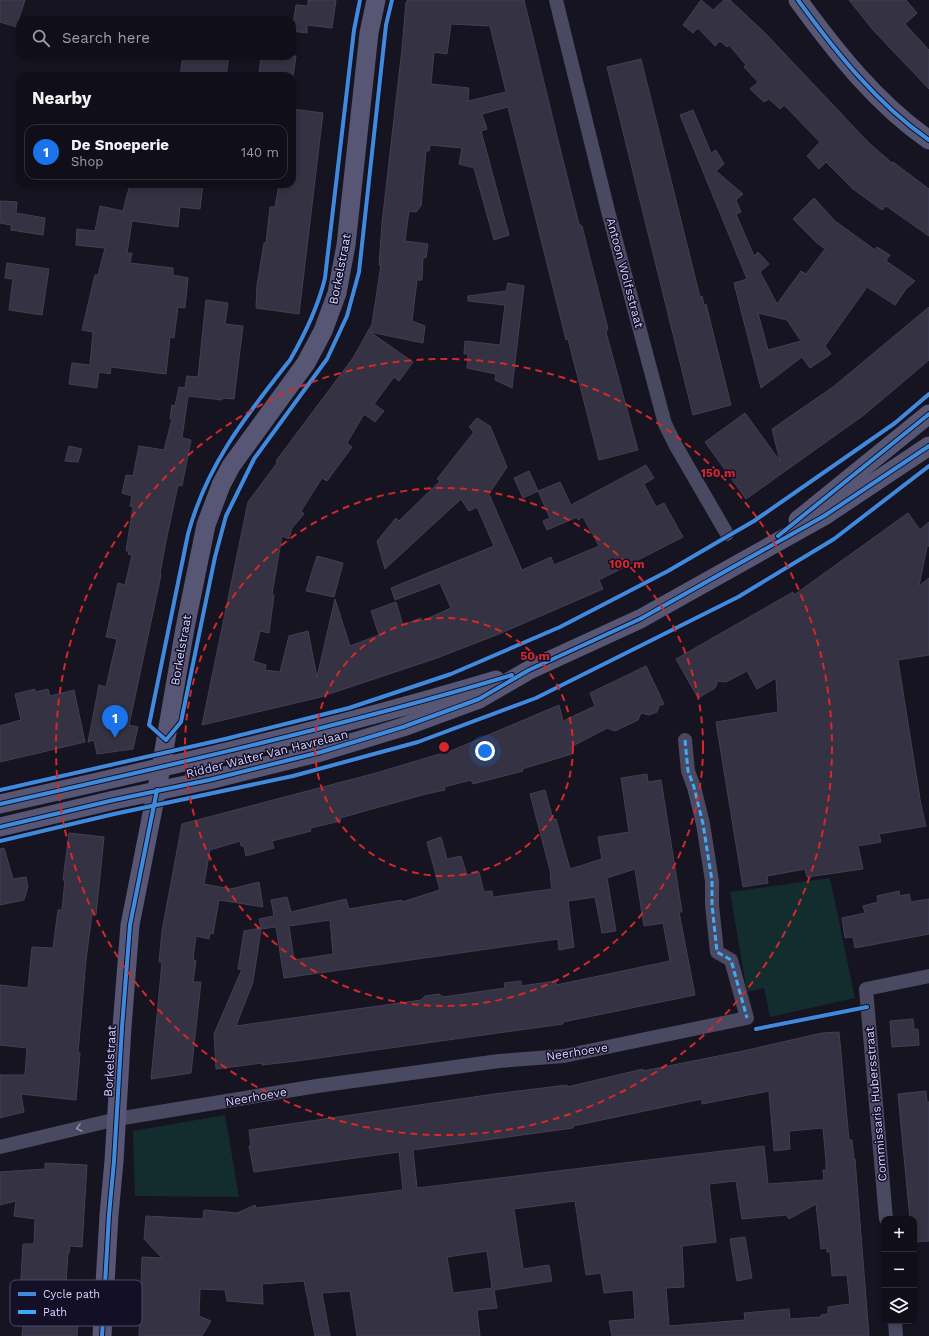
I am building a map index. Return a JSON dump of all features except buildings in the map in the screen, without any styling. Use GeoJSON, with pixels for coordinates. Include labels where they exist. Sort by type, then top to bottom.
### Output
{"type":"FeatureCollection","features":[{"type":"Feature","properties":{"kind":"main road","name":"Borkelstraat"},"geometry":{"type":"LineString","coordinates":[[106,1280],[130,925],[161,768],[185,628],[206,525],[221,485],[231,466],[306,363],[324,331],[337,293],[346,245],[369,34],[376,0]]}},
{"type":"Feature","properties":{"kind":"main road"},"geometry":{"type":"LineString","coordinates":[[798,0],[864,83],[912,128],[929,140]]}},
{"type":"Feature","properties":{"kind":"main road","name":"Ridder Walter Van Havrelaan"},"geometry":{"type":"LineString","coordinates":[[754,554],[929,414]]}},
{"type":"Feature","properties":{"kind":"main road","name":"Ridder Walter Van Havrelaan"},"geometry":{"type":"LineString","coordinates":[[0,827],[156,790],[209,780],[321,752],[403,728],[479,699],[529,670],[640,619],[824,516],[929,446]]}},
{"type":"Feature","properties":{"kind":"main road","name":"Ridder Walter Van Havrelaan"},"geometry":{"type":"LineString","coordinates":[[0,804],[161,768],[422,702],[529,670]]}},
{"type":"Feature","properties":{"kind":"main road","name":"Borkelstraat"},"geometry":{"type":"LineString","coordinates":[[102,1336],[103,1326]]}},
{"type":"Feature","properties":{"kind":"street","name":"Antoon Wolfsstraat"},"geometry":{"type":"LineString","coordinates":[[556,0],[608,211],[665,424],[676,446],[727,534]]}},
{"type":"Feature","properties":{"kind":"street","name":"Neerhoeve"},"geometry":{"type":"LineString","coordinates":[[117,1119],[317,1086],[499,1061],[564,1056],[746,1018],[731,960],[717,952],[712,906],[712,881],[703,824],[694,787],[688,772],[685,740]]}},
{"type":"Feature","properties":{"kind":"street","name":"Commissaris Hubersstraat"},"geometry":{"type":"LineString","coordinates":[[886,1216],[866,989],[929,976]]}},
{"type":"Feature","properties":{"kind":"street"},"geometry":{"type":"LineString","coordinates":[[0,1147],[117,1119]]}},
{"type":"Feature","properties":{"kind":"street"},"geometry":{"type":"LineString","coordinates":[[895,1324],[896,1336]]}},
{"type":"Feature","properties":{"kind":"green space"},"geometry":{"type":"Polygon","coordinates":[[[830,878],[855,998],[770,1017],[764,988],[747,992],[730,892],[830,878]]]}},
{"type":"Feature","properties":{"kind":"green space"},"geometry":{"type":"Polygon","coordinates":[[[225,1115],[239,1197],[135,1196],[133,1131],[225,1115]]]}},
{"type":"Feature","properties":{"kind":"marked path"},"geometry":{"type":"LineString","coordinates":[[685,740],[688,771],[694,787],[703,824],[712,881],[712,905],[717,952],[731,960],[747,1018]]}},
{"type":"Feature","properties":{"kind":"cycle path"},"geometry":{"type":"LineString","coordinates":[[166,740],[149,725],[188,534],[196,509],[217,463],[243,421],[296,350],[315,310],[325,278],[354,30],[360,0]]}},
{"type":"Feature","properties":{"kind":"cycle path"},"geometry":{"type":"LineString","coordinates":[[166,740],[181,722],[215,557],[226,516],[254,459],[327,359],[347,316],[359,272],[386,25],[392,0]]}},
{"type":"Feature","properties":{"kind":"cycle path"},"geometry":{"type":"LineString","coordinates":[[798,0],[858,76],[892,110],[929,140]]}},
{"type":"Feature","properties":{"kind":"cycle path"},"geometry":{"type":"LineString","coordinates":[[0,790],[225,739],[349,708],[451,674],[560,627],[668,571],[754,521],[895,423],[929,394]]}},
{"type":"Feature","properties":{"kind":"cycle path"},"geometry":{"type":"LineString","coordinates":[[778,536],[929,414]]}},
{"type":"Feature","properties":{"kind":"cycle path"},"geometry":{"type":"LineString","coordinates":[[0,827],[114,800],[209,780],[321,752],[403,727],[479,699],[529,670],[640,619],[824,516],[929,446]]}},
{"type":"Feature","properties":{"kind":"cycle path"},"geometry":{"type":"LineString","coordinates":[[0,841],[114,814],[293,776],[418,742],[536,698],[738,597],[834,539],[929,466]]}},
{"type":"Feature","properties":{"kind":"cycle path"},"geometry":{"type":"LineString","coordinates":[[0,804],[321,728],[449,694],[512,675]]}},
{"type":"Feature","properties":{"kind":"cycle path"},"geometry":{"type":"LineString","coordinates":[[105,1280],[130,925],[157,790]]}},
{"type":"Feature","properties":{"kind":"cycle path"},"geometry":{"type":"LineString","coordinates":[[756,1029],[867,1007]]}},
{"type":"Feature","properties":{"kind":"cycle path"},"geometry":{"type":"LineString","coordinates":[[102,1336],[103,1326]]}},
{"type":"Feature","properties":{"kind":"place","name":"De Snoeperie"},"geometry":{"type":"Point","coordinates":[115,738]}}]}
